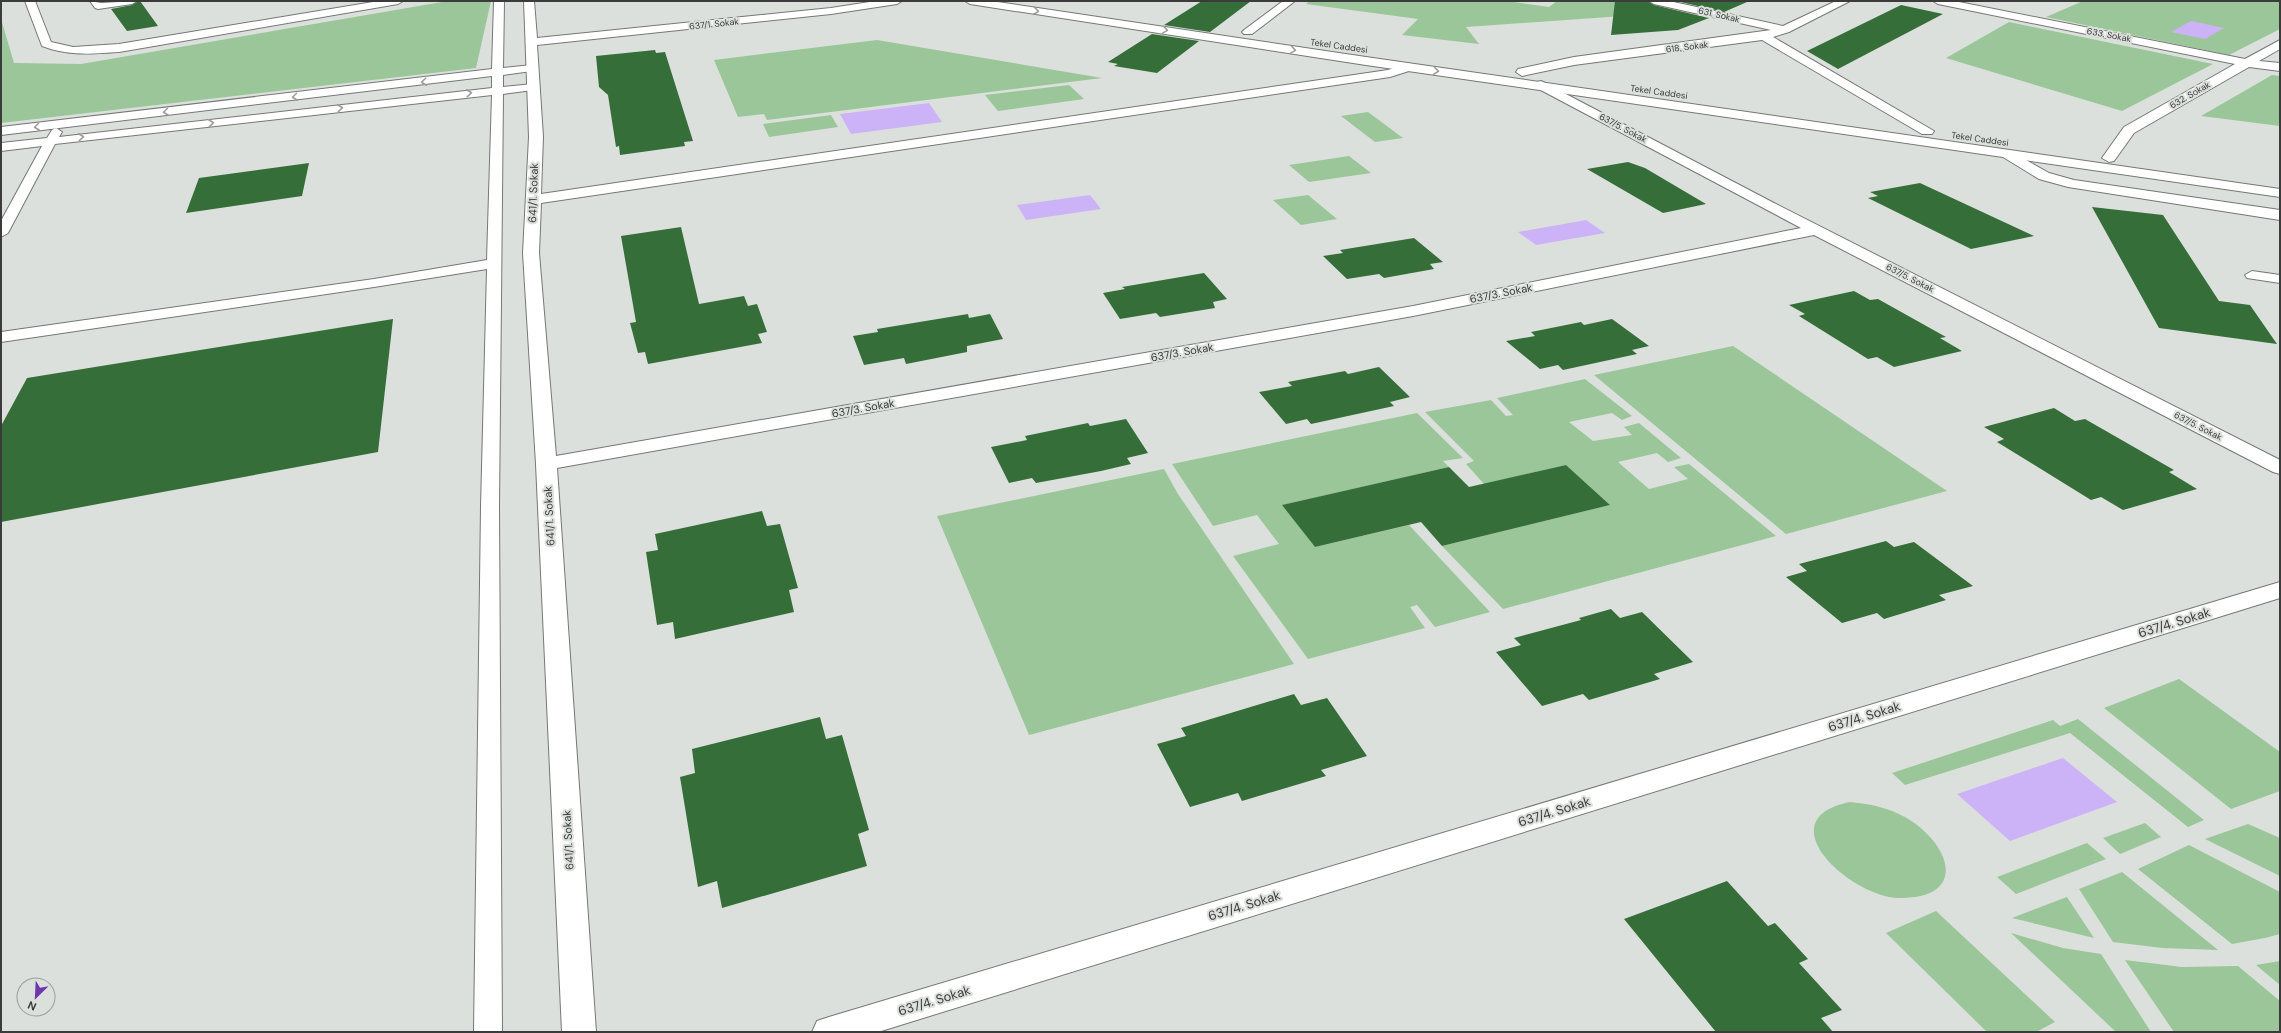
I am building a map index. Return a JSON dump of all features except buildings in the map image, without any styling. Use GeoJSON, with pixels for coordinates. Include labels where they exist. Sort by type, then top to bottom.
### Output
{"type":"FeatureCollection","features":[{"type":"Feature","properties":{"kind":"street"},"geometry":{"type":"LineString","coordinates":[[30,1],[46,44],[60,50],[83,51],[118,48],[398,1]]}},
{"type":"Feature","properties":{"kind":"street","name":"641/1. Sokak"},"geometry":{"type":"LineString","coordinates":[[529,1],[536,137],[532,200],[531,253],[546,464],[579,1032]]}},
{"type":"Feature","properties":{"kind":"street","name":"637/1. Sokak"},"geometry":{"type":"LineString","coordinates":[[531,42],[831,11],[897,1]]}},
{"type":"Feature","properties":{"kind":"street"},"geometry":{"type":"LineString","coordinates":[[970,1],[1408,67],[1541,85],[2280,193]]}},
{"type":"Feature","properties":{"kind":"street","name":"Tekel Caddesi"},"geometry":{"type":"LineString","coordinates":[[1039,1],[1927,132],[2280,182]]}},
{"type":"Feature","properties":{"kind":"street"},"geometry":{"type":"LineString","coordinates":[[1248,32],[1290,1]]}},
{"type":"Feature","properties":{"kind":"street","name":"631. Sokak"},"geometry":{"type":"LineString","coordinates":[[1654,1],[1785,30]]}},
{"type":"Feature","properties":{"kind":"street","name":"618. Sokak"},"geometry":{"type":"LineString","coordinates":[[1522,72],[1574,61],[1764,36],[1785,30],[1845,1]]}},
{"type":"Feature","properties":{"kind":"street","name":"633. Sokak"},"geometry":{"type":"LineString","coordinates":[[1938,1],[2246,63],[2280,67]]}},
{"type":"Feature","properties":{"kind":"street"},"geometry":{"type":"LineString","coordinates":[[1764,36],[1809,64],[1927,132]]}},
{"type":"Feature","properties":{"kind":"street","name":"632. Sokak"},"geometry":{"type":"LineString","coordinates":[[2109,158],[2129,130],[2280,44]]}},
{"type":"Feature","properties":{"kind":"street"},"geometry":{"type":"LineString","coordinates":[[532,200],[1390,73],[1408,67]]}},
{"type":"Feature","properties":{"kind":"street","name":"637/5. Sokak"},"geometry":{"type":"LineString","coordinates":[[1541,85],[1816,230],[2280,468]]}},
{"type":"Feature","properties":{"kind":"street"},"geometry":{"type":"LineString","coordinates":[[2008,154],[2044,176],[2073,184],[2280,214]]}},
{"type":"Feature","properties":{"kind":"street","name":"637/3. Sokak"},"geometry":{"type":"LineString","coordinates":[[546,464],[1413,311],[1816,230]]}},
{"type":"Feature","properties":{"kind":"street","name":"637/4. Sokak"},"geometry":{"type":"LineString","coordinates":[[829,1032],[2280,590]]}},
{"type":"Feature","properties":{"kind":"lane"},"geometry":{"type":"LineString","coordinates":[[95,1],[98,6],[132,1]]}},
{"type":"Feature","properties":{"kind":"lane"},"geometry":{"type":"LineString","coordinates":[[488,1032],[490,507],[499,1]]}},
{"type":"Feature","properties":{"kind":"lane"},"geometry":{"type":"LineString","coordinates":[[1,147],[533,78]]}},
{"type":"Feature","properties":{"kind":"lane"},"geometry":{"type":"LineString","coordinates":[[1,131],[533,78]]}},
{"type":"Feature","properties":{"kind":"lane"},"geometry":{"type":"LineString","coordinates":[[1,233],[61,124]]}},
{"type":"Feature","properties":{"kind":"lane"},"geometry":{"type":"LineString","coordinates":[[1,337],[374,283],[495,263]]}},
{"type":"Feature","properties":{"kind":"lane"},"geometry":{"type":"LineString","coordinates":[[2252,275],[2280,278]]}},
{"type":"Feature","properties":{"kind":"green space"},"geometry":{"type":"Polygon","coordinates":[[[448,1],[491,1],[476,68],[1,123],[1,19],[14,63],[81,64],[448,1]]]}},
{"type":"Feature","properties":{"kind":"green space"},"geometry":{"type":"Polygon","coordinates":[[[1310,1],[1507,1],[1549,7],[1557,1],[1625,1],[1651,14],[1466,27],[1479,44],[1402,35],[1418,19],[1306,4],[1310,1]]]}},
{"type":"Feature","properties":{"kind":"green space"},"geometry":{"type":"Polygon","coordinates":[[[2083,1],[2280,1],[2280,29],[2229,55],[2046,17],[2083,1]]]}},
{"type":"Feature","properties":{"kind":"green space"},"geometry":{"type":"Polygon","coordinates":[[[2009,22],[2213,64],[2122,111],[1946,58],[2009,22]]]}},
{"type":"Feature","properties":{"kind":"green space"},"geometry":{"type":"Polygon","coordinates":[[[877,40],[1102,78],[767,120],[764,114],[738,117],[714,60],[877,40]]]}},
{"type":"Feature","properties":{"kind":"green space"},"geometry":{"type":"Polygon","coordinates":[[[2272,75],[2280,76],[2280,126],[2201,116],[2272,75]]]}},
{"type":"Feature","properties":{"kind":"green space"},"geometry":{"type":"Polygon","coordinates":[[[1069,85],[1084,99],[998,111],[985,95],[1069,85]]]}},
{"type":"Feature","properties":{"kind":"green space"},"geometry":{"type":"Polygon","coordinates":[[[1368,112],[1403,138],[1375,142],[1341,116],[1368,112]]]}},
{"type":"Feature","properties":{"kind":"green space"},"geometry":{"type":"Polygon","coordinates":[[[831,115],[838,127],[769,137],[763,124],[831,115]]]}},
{"type":"Feature","properties":{"kind":"green space"},"geometry":{"type":"Polygon","coordinates":[[[1349,156],[1371,173],[1309,182],[1289,165],[1349,156]]]}},
{"type":"Feature","properties":{"kind":"green space"},"geometry":{"type":"Polygon","coordinates":[[[1308,195],[1337,219],[1301,225],[1273,200],[1308,195]]]}},
{"type":"Feature","properties":{"kind":"green space"},"geometry":{"type":"Polygon","coordinates":[[[1733,346],[1947,491],[1786,534],[1594,375],[1733,346]]]}},
{"type":"Feature","properties":{"kind":"green space"},"geometry":{"type":"Polygon","coordinates":[[[1585,379],[1632,416],[1622,420],[1612,413],[1569,422],[1593,441],[1632,435],[1624,427],[1639,423],[1681,458],[1668,462],[1657,453],[1618,462],[1649,489],[1688,479],[1674,467],[1689,464],[1776,536],[1503,609],[1442,546],[1610,505],[1566,465],[1484,484],[1466,464],[1474,461],[1425,412],[1491,400],[1506,416],[1513,415],[1497,398],[1585,379]]]}},
{"type":"Feature","properties":{"kind":"green space"},"geometry":{"type":"Polygon","coordinates":[[[1417,413],[1463,458],[1443,461],[1449,467],[1283,505],[1315,547],[1409,525],[1490,612],[1435,627],[1417,605],[1410,607],[1425,628],[1308,659],[1233,556],[1279,544],[1257,515],[1213,526],[1172,464],[1417,413]]]}},
{"type":"Feature","properties":{"kind":"green space"},"geometry":{"type":"Polygon","coordinates":[[[1164,469],[1178,494],[1294,664],[1029,735],[937,516],[1164,469]]]}},
{"type":"Feature","properties":{"kind":"green space"},"geometry":{"type":"Polygon","coordinates":[[[2179,679],[2280,752],[2280,791],[2231,809],[2104,708],[2179,679]]]}},
{"type":"Feature","properties":{"kind":"green space"},"geometry":{"type":"Polygon","coordinates":[[[2078,719],[2204,820],[2188,827],[2070,733],[1905,785],[1892,773],[2053,720],[2060,726],[2078,719]]]}},
{"type":"Feature","properties":{"kind":"green space"},"geometry":{"type":"Polygon","coordinates":[[[1850,802],[1867,804],[1891,810],[1906,817],[1927,834],[1937,846],[1944,859],[1946,871],[1943,882],[1934,891],[1920,896],[1899,898],[1879,894],[1859,885],[1840,872],[1824,856],[1815,840],[1815,824],[1826,811],[1850,802]]]}},
{"type":"Feature","properties":{"kind":"green space"},"geometry":{"type":"Polygon","coordinates":[[[2145,823],[2161,837],[2120,854],[2103,838],[2145,823]]]}},
{"type":"Feature","properties":{"kind":"green space"},"geometry":{"type":"Polygon","coordinates":[[[2248,824],[2280,838],[2280,876],[2205,839],[2248,824]]]}},
{"type":"Feature","properties":{"kind":"green space"},"geometry":{"type":"Polygon","coordinates":[[[2087,843],[2106,859],[2016,894],[1997,877],[2087,843]]]}},
{"type":"Feature","properties":{"kind":"green space"},"geometry":{"type":"Polygon","coordinates":[[[2189,845],[2280,892],[2280,934],[2232,944],[2138,869],[2189,845]]]}},
{"type":"Feature","properties":{"kind":"green space"},"geometry":{"type":"Polygon","coordinates":[[[2122,872],[2218,950],[2162,948],[2113,942],[2079,889],[2122,872]]]}},
{"type":"Feature","properties":{"kind":"green space"},"geometry":{"type":"Polygon","coordinates":[[[2067,897],[2094,938],[2012,918],[2067,897]]]}},
{"type":"Feature","properties":{"kind":"green space"},"geometry":{"type":"Polygon","coordinates":[[[1936,911],[2055,1022],[2036,1032],[1987,1032],[1886,933],[1936,911]]]}},
{"type":"Feature","properties":{"kind":"green space"},"geometry":{"type":"Polygon","coordinates":[[[2011,933],[2063,948],[2101,954],[2151,1032],[2116,1032],[2011,933]]]}},
{"type":"Feature","properties":{"kind":"green space"},"geometry":{"type":"Polygon","coordinates":[[[2125,960],[2182,967],[2238,966],[2280,1001],[2280,1032],[2174,1032],[2125,960]]]}},
{"type":"Feature","properties":{"kind":"green space"},"geometry":{"type":"Polygon","coordinates":[[[2280,961],[2280,985],[2256,965],[2280,961]]]}},
{"type":"Feature","properties":{"kind":"shaded area"},"geometry":{"type":"Polygon","coordinates":[[[2191,21],[2224,28],[2205,39],[2171,32],[2191,21]]]}},
{"type":"Feature","properties":{"kind":"shaded area"},"geometry":{"type":"Polygon","coordinates":[[[929,103],[942,122],[851,134],[840,114],[929,103]]]}},
{"type":"Feature","properties":{"kind":"shaded area"},"geometry":{"type":"Polygon","coordinates":[[[1090,195],[1101,209],[1026,220],[1017,205],[1090,195]]]}},
{"type":"Feature","properties":{"kind":"shaded area"},"geometry":{"type":"Polygon","coordinates":[[[1586,220],[1605,233],[1536,245],[1518,232],[1586,220]]]}},
{"type":"Feature","properties":{"kind":"shaded area"},"geometry":{"type":"Polygon","coordinates":[[[2063,758],[2117,802],[2010,841],[1957,794],[2063,758]]]}}]}
